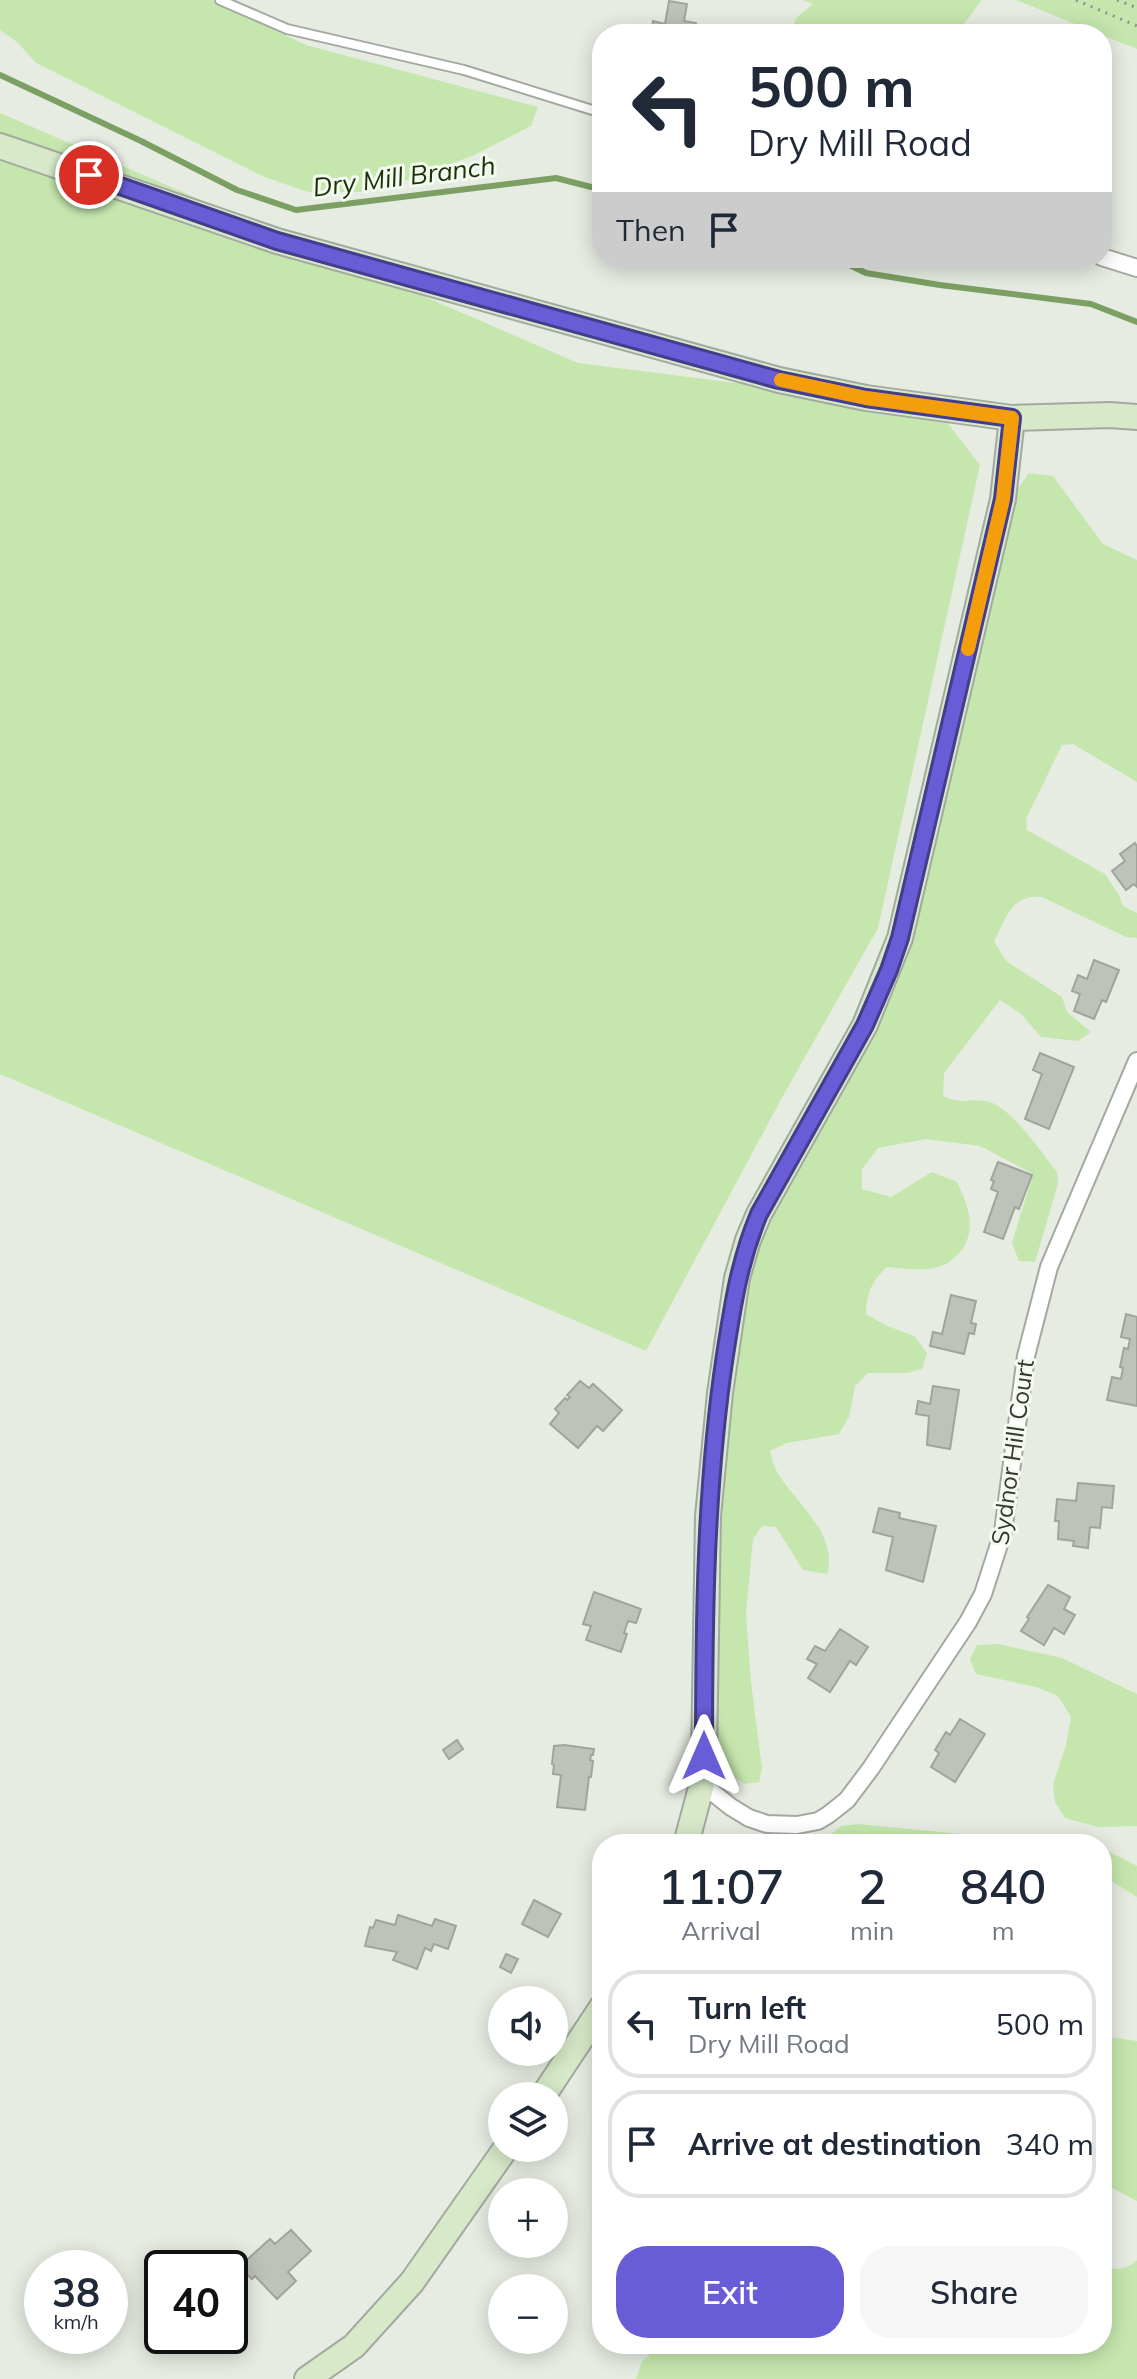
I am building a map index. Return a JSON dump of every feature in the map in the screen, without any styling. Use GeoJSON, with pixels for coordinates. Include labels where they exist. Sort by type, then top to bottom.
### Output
{"type":"FeatureCollection","features":[{"type":"Feature","properties":{"kind":"street"},"geometry":{"type":"LineString","coordinates":[[0,146],[277,241],[779,380],[866,398],[1012,418],[1137,417]]}},
{"type":"Feature","properties":{"kind":"street"},"geometry":{"type":"LineString","coordinates":[[1112,260],[1137,268]]}},
{"type":"Feature","properties":{"kind":"street"},"geometry":{"type":"LineString","coordinates":[[689,1834],[702,1784],[708,1516],[720,1393],[737,1278],[759,1214],[865,1025],[900,938],[1003,499],[1012,418]]}},
{"type":"Feature","properties":{"kind":"street","name":"Sydnor Hill Court"},"geometry":{"type":"LineString","coordinates":[[702,1784],[731,1807],[767,1824],[797,1825],[818,1821],[828,1815],[847,1800],[871,1768],[968,1622],[983,1594],[1003,1532],[1026,1356],[1049,1267],[1137,1061]]}},
{"type":"Feature","properties":{"kind":"street"},"geometry":{"type":"LineString","coordinates":[[552,2082],[592,2022]]}},
{"type":"Feature","properties":{"kind":"street"},"geometry":{"type":"LineString","coordinates":[[307,2379],[354,2346],[412,2282],[496,2162]]}},
{"type":"Feature","properties":{"kind":"lane"},"geometry":{"type":"LineString","coordinates":[[220,0],[287,29],[464,70],[592,110]]}},
{"type":"Feature","properties":{"kind":"path"},"geometry":{"type":"LineString","coordinates":[[1076,0],[1137,26]]}},
{"type":"Feature","properties":{"kind":"path"},"geometry":{"type":"LineString","coordinates":[[1117,0],[1137,8]]}},
{"type":"Feature","properties":{"kind":"green space"},"geometry":{"type":"Polygon","coordinates":[[[0,0],[212,0],[306,45],[538,107],[531,126],[472,156],[375,192],[308,192],[262,176],[36,63],[17,42],[0,30],[0,0]]]}},
{"type":"Feature","properties":{"kind":"green space"},"geometry":{"type":"Polygon","coordinates":[[[803,0],[982,0],[964,24],[794,24],[796,18],[813,4],[803,0]]]}},
{"type":"Feature","properties":{"kind":"green space"},"geometry":{"type":"Polygon","coordinates":[[[1016,0],[1137,0],[1137,49],[1112,39],[1112,24],[1075,24],[1016,0]]]}},
{"type":"Feature","properties":{"kind":"green space"},"geometry":{"type":"Polygon","coordinates":[[[0,113],[578,363],[936,408],[980,465],[878,928],[783,1096],[646,1351],[0,1074],[0,113]]]}},
{"type":"Feature","properties":{"kind":"green space"},"geometry":{"type":"Polygon","coordinates":[[[1029,473],[1053,476],[1103,544],[1137,560],[1137,782],[1073,744],[1062,745],[1026,819],[1027,830],[1105,874],[1123,906],[1137,913],[1137,938],[1126,937],[1042,897],[1023,899],[1017,903],[994,941],[1006,961],[1062,997],[1067,1012],[1091,1032],[1078,1041],[1041,1037],[1021,1014],[1000,1000],[944,1073],[943,1096],[995,1104],[1025,1131],[1057,1172],[1058,1184],[1035,1262],[1019,1261],[1012,1243],[1033,1174],[980,1146],[926,1139],[878,1148],[862,1169],[862,1189],[891,1197],[932,1172],[957,1182],[966,1202],[969,1231],[962,1249],[947,1264],[923,1269],[887,1267],[869,1294],[866,1314],[914,1336],[927,1353],[922,1369],[906,1373],[868,1373],[855,1386],[849,1417],[839,1434],[787,1443],[770,1451],[776,1470],[821,1531],[829,1559],[827,1574],[803,1570],[776,1527],[762,1526],[753,1539],[746,1614],[762,1768],[759,1782],[744,1784],[726,1770],[718,1757],[713,1709],[715,1578],[724,1424],[745,1279],[782,1189],[847,1085],[895,985],[920,908],[1008,536],[1014,494],[1029,473]]]}},
{"type":"Feature","properties":{"kind":"green space"},"geometry":{"type":"Polygon","coordinates":[[[998,1644],[1062,1658],[1137,1694],[1137,1826],[1098,1827],[1065,1818],[1055,1802],[1053,1784],[1066,1745],[1071,1717],[1058,1696],[1036,1687],[976,1674],[970,1659],[977,1645],[998,1644]]]}},
{"type":"Feature","properties":{"kind":"green space"},"geometry":{"type":"Polygon","coordinates":[[[859,1824],[960,1834],[831,1834],[841,1826],[859,1824]]]}},
{"type":"Feature","properties":{"kind":"green space"},"geometry":{"type":"Polygon","coordinates":[[[1112,1853],[1137,1866],[1137,1897],[1112,1881],[1112,1853]]]}},
{"type":"Feature","properties":{"kind":"green space"},"geometry":{"type":"Polygon","coordinates":[[[1112,2037],[1137,2041],[1137,2201],[1114,2189],[1112,2037]]]}},
{"type":"Feature","properties":{"kind":"green space"},"geometry":{"type":"Polygon","coordinates":[[[1137,2260],[1137,2379],[636,2379],[642,2361],[650,2354],[1112,2354],[1112,2268],[1129,2266],[1137,2260]]]}},
{"type":"Feature","properties":{"kind":"building"},"geometry":{"type":"Polygon","coordinates":[[[669,1],[687,4],[684,21],[696,23],[696,24],[665,24],[669,1]]]}},
{"type":"Feature","properties":{"kind":"building"},"geometry":{"type":"Polygon","coordinates":[[[1135,843],[1137,887],[1134,884],[1126,890],[1112,871],[1125,861],[1120,854],[1135,843]]]}},
{"type":"Feature","properties":{"kind":"building"},"geometry":{"type":"Polygon","coordinates":[[[1094,960],[1119,970],[1106,1002],[1102,1000],[1094,1019],[1074,1011],[1080,994],[1072,991],[1078,975],[1087,979],[1094,960]]]}},
{"type":"Feature","properties":{"kind":"building"},"geometry":{"type":"Polygon","coordinates":[[[1040,1053],[1074,1067],[1049,1129],[1025,1119],[1042,1074],[1033,1070],[1040,1053]]]}},
{"type":"Feature","properties":{"kind":"building"},"geometry":{"type":"Polygon","coordinates":[[[998,1162],[1032,1175],[1003,1239],[984,1232],[998,1192],[991,1189],[994,1181],[991,1180],[998,1162]]]}},
{"type":"Feature","properties":{"kind":"building"},"geometry":{"type":"Polygon","coordinates":[[[951,1295],[976,1301],[971,1323],[976,1324],[974,1334],[969,1333],[964,1354],[930,1346],[933,1332],[942,1334],[951,1295]]]}},
{"type":"Feature","properties":{"kind":"building"},"geometry":{"type":"Polygon","coordinates":[[[1126,1314],[1137,1317],[1137,1406],[1107,1400],[1112,1377],[1121,1379],[1124,1348],[1128,1349],[1130,1339],[1121,1337],[1126,1314]]]}},
{"type":"Feature","properties":{"kind":"building"},"geometry":{"type":"Polygon","coordinates":[[[580,1381],[589,1388],[593,1384],[622,1410],[603,1431],[597,1426],[578,1448],[550,1424],[559,1413],[555,1409],[570,1397],[567,1395],[580,1381]]]}},
{"type":"Feature","properties":{"kind":"building"},"geometry":{"type":"Polygon","coordinates":[[[933,1386],[959,1390],[950,1449],[927,1445],[929,1416],[916,1414],[918,1401],[930,1404],[933,1386]]]}},
{"type":"Feature","properties":{"kind":"building"},"geometry":{"type":"Polygon","coordinates":[[[1078,1483],[1114,1486],[1112,1508],[1102,1507],[1100,1528],[1090,1527],[1088,1548],[1073,1546],[1074,1541],[1058,1539],[1059,1521],[1055,1521],[1057,1499],[1076,1501],[1078,1483]]]}},
{"type":"Feature","properties":{"kind":"building"},"geometry":{"type":"Polygon","coordinates":[[[879,1508],[900,1513],[899,1518],[936,1526],[923,1582],[886,1570],[893,1537],[873,1532],[879,1508]]]}},
{"type":"Feature","properties":{"kind":"building"},"geometry":{"type":"Polygon","coordinates":[[[1048,1585],[1070,1597],[1064,1609],[1075,1615],[1064,1634],[1054,1628],[1044,1645],[1021,1631],[1048,1585]]]}},
{"type":"Feature","properties":{"kind":"building"},"geometry":{"type":"Polygon","coordinates":[[[594,1592],[641,1609],[636,1623],[628,1621],[621,1652],[586,1640],[591,1626],[583,1624],[594,1592]]]}},
{"type":"Feature","properties":{"kind":"building"},"geometry":{"type":"Polygon","coordinates":[[[840,1629],[868,1647],[856,1665],[850,1661],[830,1692],[808,1678],[817,1664],[807,1659],[815,1646],[825,1651],[840,1629]]]}},
{"type":"Feature","properties":{"kind":"building"},"geometry":{"type":"Polygon","coordinates":[[[960,1719],[985,1734],[955,1782],[931,1767],[939,1753],[935,1750],[946,1732],[950,1735],[960,1719]]]}},
{"type":"Feature","properties":{"kind":"building"},"geometry":{"type":"Polygon","coordinates":[[[457,1740],[463,1749],[449,1759],[443,1750],[457,1740]]]}},
{"type":"Feature","properties":{"kind":"building"},"geometry":{"type":"Polygon","coordinates":[[[554,1746],[594,1749],[585,1810],[557,1807],[561,1775],[553,1774],[554,1746]]]}},
{"type":"Feature","properties":{"kind":"building"},"geometry":{"type":"Polygon","coordinates":[[[534,1900],[561,1914],[548,1937],[522,1924],[534,1900]]]}},
{"type":"Feature","properties":{"kind":"building"},"geometry":{"type":"Polygon","coordinates":[[[398,1915],[432,1926],[435,1919],[456,1926],[448,1949],[434,1944],[431,1951],[425,1948],[417,1969],[393,1960],[397,1952],[365,1946],[370,1927],[373,1928],[376,1920],[395,1925],[398,1915]]]}},
{"type":"Feature","properties":{"kind":"building"},"geometry":{"type":"Polygon","coordinates":[[[506,1954],[518,1959],[511,1973],[500,1967],[506,1954]]]}},
{"type":"Feature","properties":{"kind":"building"},"geometry":{"type":"Polygon","coordinates":[[[291,2230],[311,2251],[288,2272],[296,2281],[277,2299],[255,2276],[252,2279],[248,2275],[248,2259],[270,2239],[275,2244],[291,2230]]]}},
{"type":"Feature","properties":{"kind":"waterway","name":"Dry Mill Branch"},"geometry":{"type":"LineString","coordinates":[[0,75],[237,190],[296,210],[556,178],[592,187]]}},
{"type":"Feature","properties":{"kind":"waterway","name":"Dry Mill Branch"},"geometry":{"type":"LineString","coordinates":[[856,268],[866,273],[940,285],[1091,304],[1137,322]]}},
{"type":"Feature","properties":{"kind":"slow traffic"},"geometry":{"type":"LineString","coordinates":[[781,380],[866,398],[1012,418],[1003,499],[968,649]]}},
{"type":"Feature","properties":{"kind":"route"},"geometry":{"type":"LineString","coordinates":[[89,175],[277,241],[779,380],[866,398],[1012,418],[1003,499],[900,938],[865,1025],[759,1214],[737,1278],[720,1393],[708,1516],[704,1756]]}}]}
